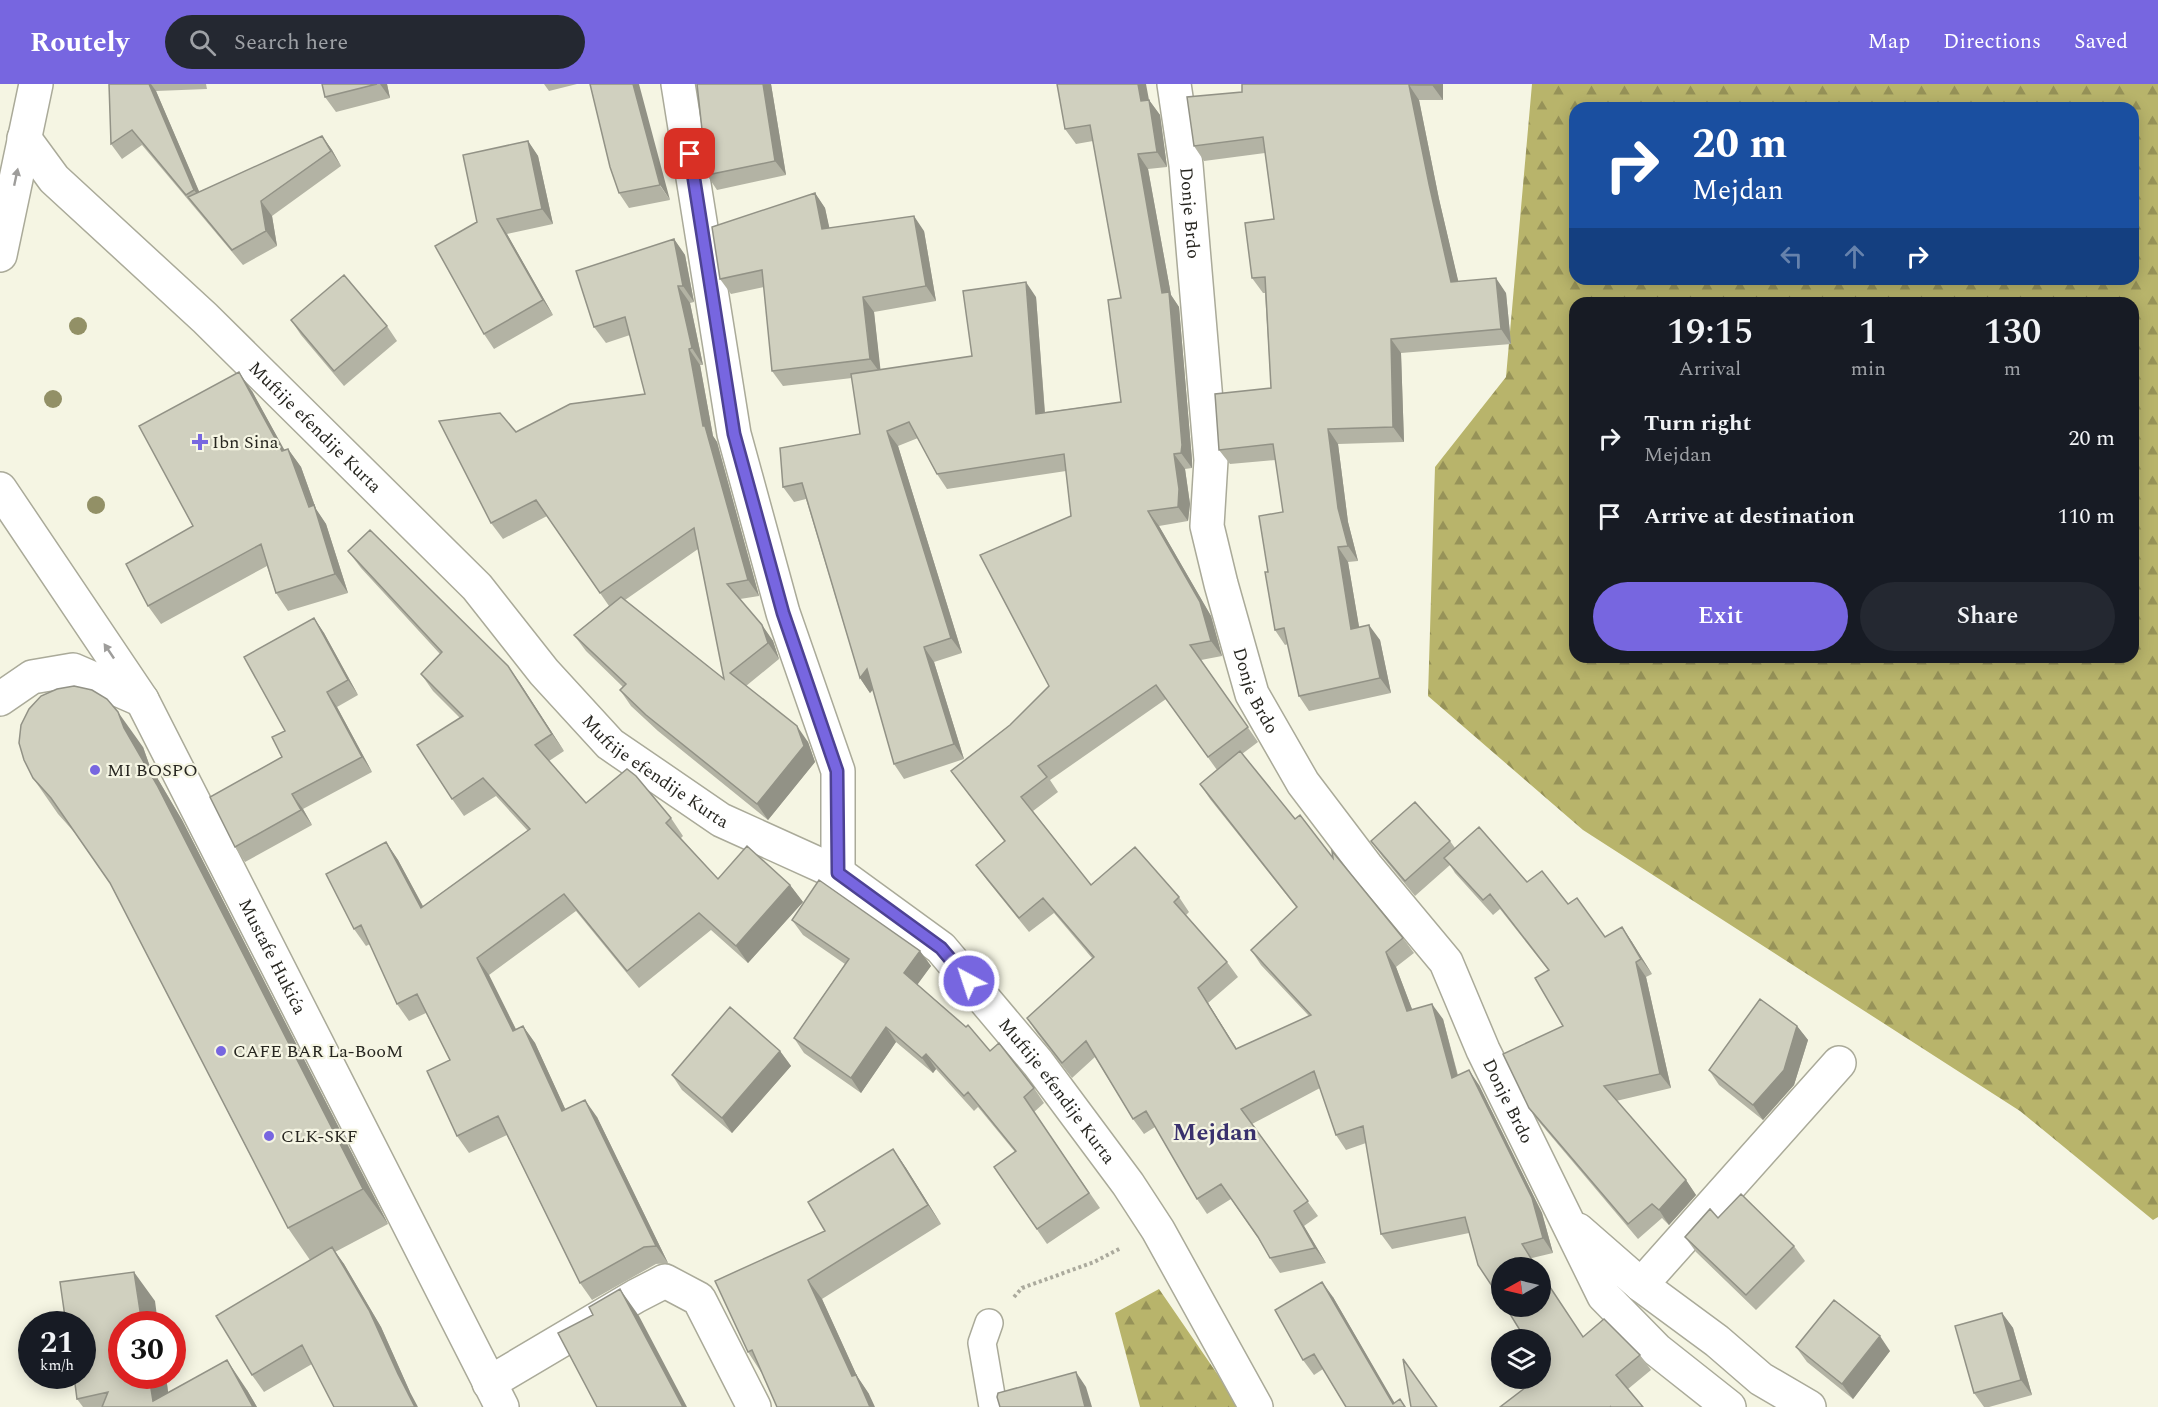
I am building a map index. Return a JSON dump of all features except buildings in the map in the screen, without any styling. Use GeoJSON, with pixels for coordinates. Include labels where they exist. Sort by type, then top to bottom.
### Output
{"type":"FeatureCollection","features":[{"type":"Feature","properties":{"kind":"street"},"geometry":{"type":"LineString","coordinates":[[0,255],[36,84]]}},
{"type":"Feature","properties":{"kind":"street"},"geometry":{"type":"LineString","coordinates":[[678,84],[734,434],[783,613],[837,771],[838,873]]}},
{"type":"Feature","properties":{"kind":"street","name":"Donje Brdo"},"geometry":{"type":"LineString","coordinates":[[1174,84],[1186,165],[1211,460],[1207,526],[1252,694],[1303,783],[1366,866],[1446,962],[1483,1050],[1604,1296],[1657,1350],[1730,1407]]}},
{"type":"Feature","properties":{"kind":"street","name":"Muftije efendije Kurta"},"geometry":{"type":"LineString","coordinates":[[24,138],[54,179],[205,318],[477,586],[544,672],[610,744],[721,820],[838,873],[941,948],[1038,1063],[1128,1184],[1158,1230],[1256,1407]]}},
{"type":"Feature","properties":{"kind":"street","name":"Mustafe Hukića"},"geometry":{"type":"LineString","coordinates":[[0,489],[142,700],[496,1395],[626,1302],[665,1281],[699,1299],[754,1407]]}},
{"type":"Feature","properties":{"kind":"street"},"geometry":{"type":"LineString","coordinates":[[0,699],[32,677],[73,670],[142,700]]}},
{"type":"Feature","properties":{"kind":"street"},"geometry":{"type":"LineString","coordinates":[[1641,1284],[1839,1063]]}},
{"type":"Feature","properties":{"kind":"street","name":"Donje Brdo"},"geometry":{"type":"LineString","coordinates":[[1565,1219],[1641,1284],[1717,1341],[1761,1379],[1809,1407]]}},
{"type":"Feature","properties":{"kind":"lane"},"geometry":{"type":"LineString","coordinates":[[988,1323],[982,1343],[993,1407]]}},
{"type":"Feature","properties":{"kind":"path"},"geometry":{"type":"LineString","coordinates":[[988,1323],[1022,1288],[1094,1262],[1158,1230]]}},
{"type":"Feature","properties":{"kind":"green space"},"geometry":{"type":"Polygon","coordinates":[[[1532,84],[2158,84],[2158,1217],[2153,1220],[2020,1111],[1583,830],[1428,696],[1435,467],[1506,377],[1532,84]]]}},
{"type":"Feature","properties":{"kind":"green space"},"geometry":{"type":"Polygon","coordinates":[[[1159,1289],[1240,1407],[1140,1407],[1115,1313],[1159,1289]]]}},
{"type":"Feature","properties":{"kind":"place","name":"Ibn Sina"},"geometry":{"type":"Point","coordinates":[200,442]}},
{"type":"Feature","properties":{"kind":"place","name":"MI BOSPO"},"geometry":{"type":"Point","coordinates":[95,770]}},
{"type":"Feature","properties":{"kind":"place","name":"CAFE BAR La-BooM"},"geometry":{"type":"Point","coordinates":[221,1051]}},
{"type":"Feature","properties":{"kind":"place","name":"CLK-SKF"},"geometry":{"type":"Point","coordinates":[269,1136]}},
{"type":"Feature","properties":{"kind":"district","name":"Mejdan"},"geometry":{"type":"Point","coordinates":[1215,1133]}},
{"type":"Feature","properties":{"kind":"route"},"geometry":{"type":"LineString","coordinates":[[690,154],[734,434],[783,613],[837,771],[838,873],[941,948],[969,981]]}}]}
